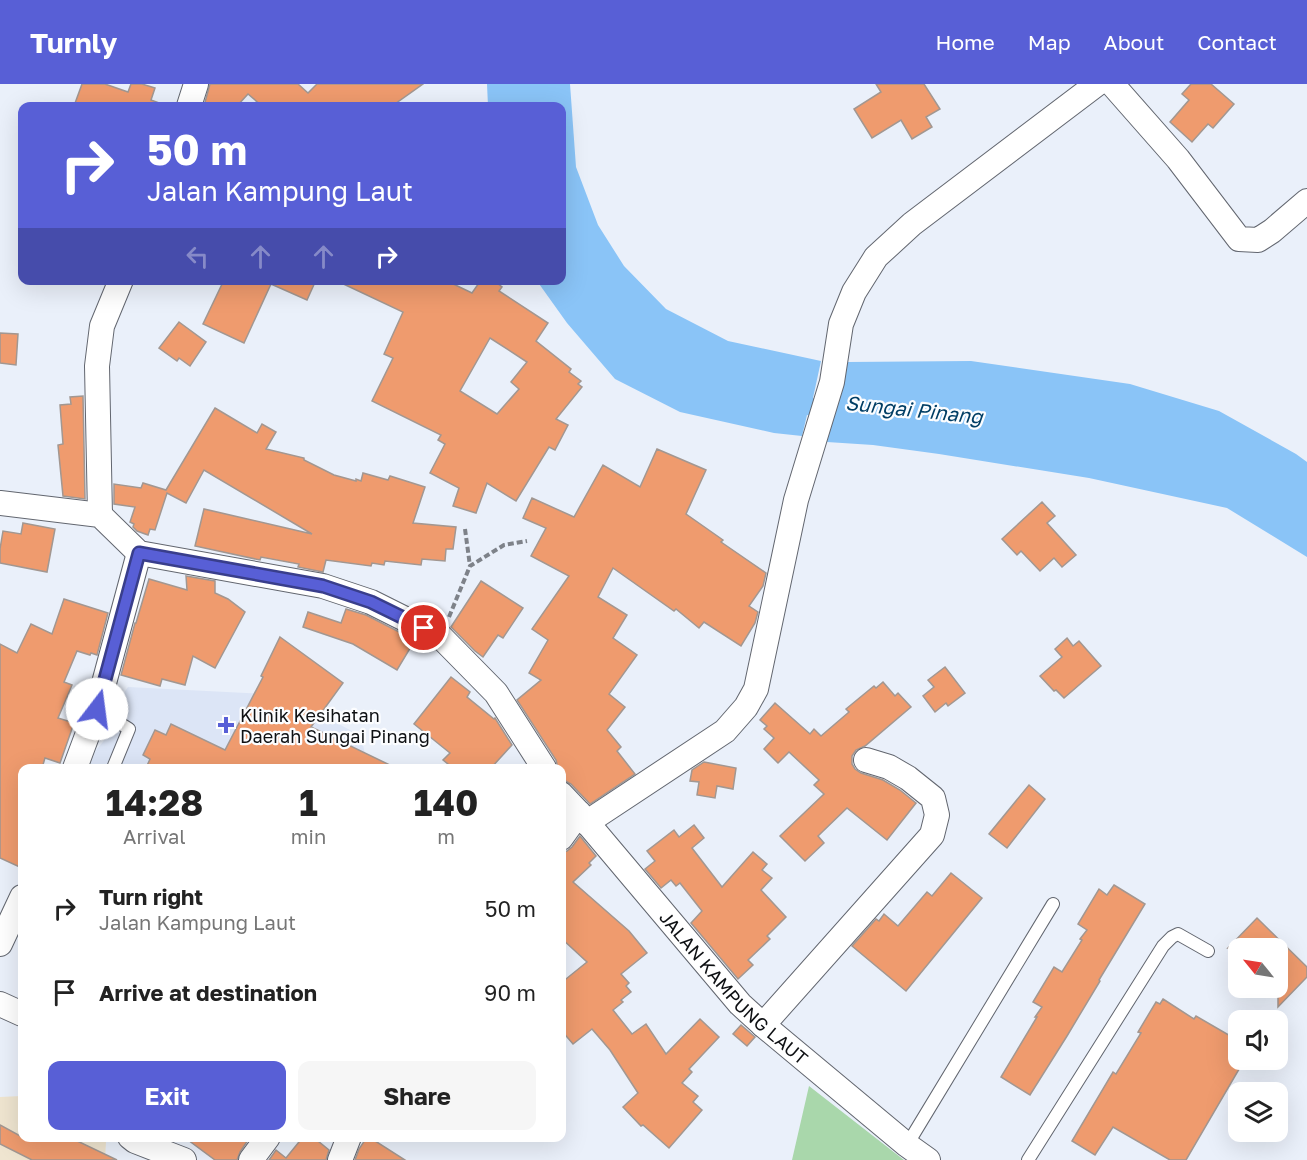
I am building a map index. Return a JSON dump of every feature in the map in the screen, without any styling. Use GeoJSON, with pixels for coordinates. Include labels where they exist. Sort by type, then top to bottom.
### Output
{"type":"FeatureCollection","features":[{"type":"Feature","properties":{"kind":"street"},"geometry":{"type":"LineString","coordinates":[[190,102],[196,84]]}},
{"type":"Feature","properties":{"kind":"street"},"geometry":{"type":"LineString","coordinates":[[566,833],[583,818],[725,730],[746,707],[756,689],[796,500],[832,382],[842,324],[854,292],[876,257],[912,224],[1097,84]]}},
{"type":"Feature","properties":{"kind":"street"},"geometry":{"type":"LineString","coordinates":[[1112,84],[1178,159],[1239,238],[1258,240],[1307,201]]}},
{"type":"Feature","properties":{"kind":"street"},"geometry":{"type":"LineString","coordinates":[[100,515],[97,366],[102,326],[120,285]]}},
{"type":"Feature","properties":{"kind":"street"},"geometry":{"type":"LineString","coordinates":[[0,503],[100,515],[139,553],[323,586],[371,602],[441,637],[496,693],[541,764]]}},
{"type":"Feature","properties":{"kind":"street"},"geometry":{"type":"LineString","coordinates":[[76,764],[97,709],[139,553]]}},
{"type":"Feature","properties":{"kind":"street"},"geometry":{"type":"LineString","coordinates":[[763,1025],[932,835],[937,815],[933,798],[908,778],[889,767],[866,760]]}},
{"type":"Feature","properties":{"kind":"street","name":"JALAN KAMPUNG LAUT"},"geometry":{"type":"LineString","coordinates":[[566,799],[740,1004],[906,1145],[928,1160]]}},
{"type":"Feature","properties":{"kind":"street"},"geometry":{"type":"LineString","coordinates":[[0,944],[18,911]]}},
{"type":"Feature","properties":{"kind":"street"},"geometry":{"type":"LineString","coordinates":[[0,1004],[18,1012]]}},
{"type":"Feature","properties":{"kind":"street"},"geometry":{"type":"LineString","coordinates":[[138,1142],[184,1160]]}},
{"type":"Feature","properties":{"kind":"street"},"geometry":{"type":"LineString","coordinates":[[251,1160],[264,1142]]}},
{"type":"Feature","properties":{"kind":"street"},"geometry":{"type":"LineString","coordinates":[[340,1160],[347,1142]]}},
{"type":"Feature","properties":{"kind":"lane"},"geometry":{"type":"LineString","coordinates":[[97,709],[129,729],[114,764]]}},
{"type":"Feature","properties":{"kind":"lane"},"geometry":{"type":"LineString","coordinates":[[906,1145],[1053,904]]}},
{"type":"Feature","properties":{"kind":"lane"},"geometry":{"type":"LineString","coordinates":[[1028,1160],[1163,946],[1178,934],[1208,951]]}},
{"type":"Feature","properties":{"kind":"path"},"geometry":{"type":"LineString","coordinates":[[441,637],[470,566],[465,529]]}},
{"type":"Feature","properties":{"kind":"path"},"geometry":{"type":"LineString","coordinates":[[470,566],[504,544],[527,541]]}},
{"type":"Feature","properties":{"kind":"shaded area","name":"Klinik Kesihatan Daerah Sungai Pinang"},"geometry":{"type":"Polygon","coordinates":[[[128,687],[285,695],[361,736],[365,754],[360,764],[91,764],[96,750],[108,736],[118,702],[128,687]]]}},
{"type":"Feature","properties":{"kind":"shaded area"},"geometry":{"type":"Polygon","coordinates":[[[18,1096],[18,1142],[106,1142],[105,1160],[0,1160],[0,1097],[18,1096]]]}},
{"type":"Feature","properties":{"kind":"green space"},"geometry":{"type":"Polygon","coordinates":[[[809,1086],[895,1153],[904,1160],[792,1160],[809,1086]]]}},
{"type":"Feature","properties":{"kind":"water","name":"Sungai Pinang"},"geometry":{"type":"Polygon","coordinates":[[[487,84],[570,84],[576,167],[598,225],[624,266],[666,309],[728,341],[821,361],[813,398],[836,402],[848,362],[971,361],[1130,384],[1219,411],[1307,462],[1307,557],[1227,508],[1089,478],[939,454],[873,445],[827,442],[832,420],[807,415],[802,436],[774,433],[680,412],[615,379],[567,323],[540,285],[566,285],[566,102],[488,102],[487,84]]]}},
{"type":"Feature","properties":{"kind":"building"},"geometry":{"type":"Polygon","coordinates":[[[82,84],[105,84],[128,92],[131,84],[142,84],[155,88],[151,100],[156,102],[75,102],[82,84]]]}},
{"type":"Feature","properties":{"kind":"building"},"geometry":{"type":"Polygon","coordinates":[[[210,84],[298,84],[308,93],[317,84],[423,84],[398,102],[257,102],[248,94],[241,102],[205,102],[210,84]]]}},
{"type":"Feature","properties":{"kind":"building"},"geometry":{"type":"Polygon","coordinates":[[[876,84],[924,84],[940,109],[926,117],[932,127],[912,139],[901,120],[872,138],[854,109],[881,92],[876,84]]]}},
{"type":"Feature","properties":{"kind":"building"},"geometry":{"type":"Polygon","coordinates":[[[1191,84],[1211,84],[1234,104],[1213,128],[1208,124],[1192,142],[1170,122],[1189,100],[1182,94],[1191,84]]]}},
{"type":"Feature","properties":{"kind":"building"},"geometry":{"type":"Polygon","coordinates":[[[222,285],[271,285],[244,343],[203,324],[222,285]]]}},
{"type":"Feature","properties":{"kind":"building"},"geometry":{"type":"Polygon","coordinates":[[[273,285],[314,285],[307,300],[273,285]]]}},
{"type":"Feature","properties":{"kind":"building"},"geometry":{"type":"Polygon","coordinates":[[[346,285],[455,285],[472,293],[478,285],[499,285],[502,287],[499,291],[548,323],[536,341],[571,369],[569,372],[581,381],[578,384],[582,387],[556,419],[568,425],[555,450],[549,447],[516,501],[487,483],[476,513],[453,506],[459,488],[430,473],[445,444],[438,440],[441,435],[372,401],[393,358],[384,354],[403,312],[346,285]],[[490,338],[460,391],[497,414],[519,389],[511,382],[527,362],[490,338]]]}},
{"type":"Feature","properties":{"kind":"building"},"geometry":{"type":"Polygon","coordinates":[[[179,322],[206,342],[190,366],[179,358],[177,361],[159,348],[179,322]]]}},
{"type":"Feature","properties":{"kind":"building"},"geometry":{"type":"Polygon","coordinates":[[[0,333],[18,334],[16,365],[0,363],[0,333]]]}},
{"type":"Feature","properties":{"kind":"building"},"geometry":{"type":"Polygon","coordinates":[[[83,396],[85,499],[63,496],[58,445],[63,444],[60,405],[71,404],[70,397],[83,396]]]}},
{"type":"Feature","properties":{"kind":"building"},"geometry":{"type":"Polygon","coordinates":[[[215,408],[257,433],[262,424],[276,432],[266,449],[304,458],[334,475],[356,481],[356,479],[361,481],[363,473],[388,480],[390,476],[425,487],[413,523],[456,527],[453,549],[446,549],[445,561],[422,559],[421,565],[385,561],[384,565],[372,563],[371,566],[326,560],[323,572],[298,567],[299,564],[261,557],[260,560],[195,546],[204,509],[312,534],[204,470],[186,503],[167,493],[155,530],[150,529],[148,535],[137,531],[133,527],[134,524],[130,522],[135,507],[114,504],[114,484],[141,488],[143,483],[166,490],[215,408]]]}},
{"type":"Feature","properties":{"kind":"building"},"geometry":{"type":"Polygon","coordinates":[[[657,449],[706,470],[686,514],[766,573],[763,586],[749,606],[758,612],[755,623],[741,646],[704,622],[699,628],[676,609],[674,611],[613,568],[598,597],[627,615],[613,638],[637,655],[609,694],[625,707],[607,730],[621,747],[617,751],[635,774],[590,804],[566,781],[566,764],[557,764],[517,700],[541,680],[529,673],[548,640],[532,629],[569,576],[531,556],[546,528],[523,518],[532,498],[574,517],[603,465],[640,487],[657,449]]]}},
{"type":"Feature","properties":{"kind":"building"},"geometry":{"type":"Polygon","coordinates":[[[1042,502],[1055,516],[1047,523],[1076,555],[1062,567],[1054,558],[1040,571],[1021,551],[1017,555],[1002,539],[1042,502]]]}},
{"type":"Feature","properties":{"kind":"building"},"geometry":{"type":"Polygon","coordinates":[[[23,523],[55,529],[47,572],[0,563],[3,531],[21,534],[23,523]]]}},
{"type":"Feature","properties":{"kind":"building"},"geometry":{"type":"Polygon","coordinates":[[[186,576],[215,581],[215,593],[228,599],[245,612],[215,668],[193,656],[185,685],[162,679],[160,686],[121,675],[149,579],[187,590],[186,576]]]}},
{"type":"Feature","properties":{"kind":"building"},"geometry":{"type":"Polygon","coordinates":[[[481,581],[523,608],[503,638],[498,635],[483,657],[451,627],[481,581]]]}},
{"type":"Feature","properties":{"kind":"building"},"geometry":{"type":"Polygon","coordinates":[[[64,599],[108,613],[97,655],[77,651],[64,682],[72,685],[58,718],[74,723],[60,763],[45,758],[43,764],[18,764],[18,866],[0,858],[0,644],[17,653],[31,624],[52,634],[64,599]]]}},
{"type":"Feature","properties":{"kind":"building"},"geometry":{"type":"Polygon","coordinates":[[[346,609],[366,615],[415,640],[397,670],[353,644],[303,627],[308,612],[341,623],[346,609]]]}},
{"type":"Feature","properties":{"kind":"building"},"geometry":{"type":"Polygon","coordinates":[[[280,637],[343,683],[311,727],[388,764],[148,764],[150,759],[143,755],[155,730],[166,735],[171,724],[225,750],[263,677],[261,676],[280,637]]]}},
{"type":"Feature","properties":{"kind":"building"},"geometry":{"type":"Polygon","coordinates":[[[1067,638],[1073,646],[1079,641],[1101,666],[1064,698],[1040,676],[1062,657],[1055,649],[1067,638]]]}},
{"type":"Feature","properties":{"kind":"building"},"geometry":{"type":"Polygon","coordinates":[[[945,667],[965,693],[948,706],[946,703],[935,712],[923,696],[934,687],[928,680],[945,667]]]}},
{"type":"Feature","properties":{"kind":"building"},"geometry":{"type":"Polygon","coordinates":[[[451,677],[470,692],[467,697],[495,718],[512,745],[495,764],[448,764],[443,760],[450,753],[414,724],[451,677]]]}},
{"type":"Feature","properties":{"kind":"building"},"geometry":{"type":"Polygon","coordinates":[[[883,682],[895,696],[898,693],[911,707],[865,746],[856,750],[852,756],[852,764],[861,773],[883,780],[916,803],[887,840],[847,808],[818,836],[824,843],[805,861],[780,836],[824,794],[814,785],[819,780],[789,752],[778,763],[764,749],[774,738],[764,729],[767,726],[760,720],[775,703],[810,734],[814,729],[821,736],[849,712],[846,709],[874,686],[876,688],[883,682]]]}},
{"type":"Feature","properties":{"kind":"building"},"geometry":{"type":"Polygon","coordinates":[[[704,762],[736,768],[733,789],[717,786],[715,798],[697,795],[699,782],[690,781],[692,770],[704,762]]]}},
{"type":"Feature","properties":{"kind":"building"},"geometry":{"type":"Polygon","coordinates":[[[1029,785],[1045,799],[1007,848],[989,834],[1029,785]]]}},
{"type":"Feature","properties":{"kind":"building"},"geometry":{"type":"Polygon","coordinates":[[[694,825],[704,838],[692,848],[722,887],[753,852],[767,864],[762,870],[772,878],[761,890],[786,917],[767,936],[770,939],[748,960],[753,965],[738,979],[691,923],[702,911],[680,883],[676,886],[671,880],[661,888],[645,869],[655,861],[647,851],[674,830],[679,837],[694,825]]]}},
{"type":"Feature","properties":{"kind":"building"},"geometry":{"type":"Polygon","coordinates":[[[580,836],[596,856],[589,863],[591,865],[573,882],[629,931],[647,953],[621,974],[629,983],[626,986],[631,992],[613,1010],[632,1034],[646,1024],[666,1054],[700,1019],[719,1037],[689,1069],[692,1072],[682,1083],[698,1096],[693,1102],[702,1110],[669,1148],[643,1125],[641,1126],[623,1107],[638,1093],[610,1050],[592,1029],[573,1044],[566,1036],[566,979],[587,962],[566,943],[566,851],[580,836]]]}},
{"type":"Feature","properties":{"kind":"building"},"geometry":{"type":"Polygon","coordinates":[[[951,873],[982,898],[906,991],[852,946],[876,919],[879,921],[884,914],[898,926],[927,892],[932,896],[951,873]]]}},
{"type":"Feature","properties":{"kind":"building"},"geometry":{"type":"Polygon","coordinates":[[[1114,885],[1145,904],[1030,1095],[1001,1077],[1042,1007],[1033,1002],[1054,967],[1062,972],[1082,940],[1080,939],[1087,930],[1078,924],[1099,889],[1107,895],[1114,885]]]}},
{"type":"Feature","properties":{"kind":"building"},"geometry":{"type":"Polygon","coordinates":[[[1257,918],[1277,938],[1238,938],[1257,918]]]}},
{"type":"Feature","properties":{"kind":"building"},"geometry":{"type":"Polygon","coordinates":[[[1288,948],[1307,967],[1307,977],[1288,997],[1288,948]]]}},
{"type":"Feature","properties":{"kind":"building"},"geometry":{"type":"Polygon","coordinates":[[[1278,998],[1287,998],[1278,1007],[1278,998]]]}},
{"type":"Feature","properties":{"kind":"building"},"geometry":{"type":"Polygon","coordinates":[[[1163,999],[1194,1019],[1196,1016],[1228,1035],[1228,1070],[1239,1070],[1232,1082],[1228,1082],[1228,1088],[1186,1160],[1170,1160],[1113,1127],[1095,1155],[1072,1141],[1113,1072],[1116,1074],[1141,1033],[1138,1032],[1156,1002],[1160,1004],[1163,999]]]}},
{"type":"Feature","properties":{"kind":"building"},"geometry":{"type":"Polygon","coordinates":[[[741,1025],[755,1037],[747,1046],[733,1034],[741,1025]]]}},
{"type":"Feature","properties":{"kind":"building"},"geometry":{"type":"Polygon","coordinates":[[[0,1125],[18,1135],[18,1142],[79,1142],[117,1160],[32,1160],[0,1144],[0,1125]]]}},
{"type":"Feature","properties":{"kind":"building"},"geometry":{"type":"Polygon","coordinates":[[[191,1142],[247,1142],[237,1160],[215,1160],[191,1142]]]}},
{"type":"Feature","properties":{"kind":"building"},"geometry":{"type":"Polygon","coordinates":[[[299,1142],[319,1142],[329,1150],[326,1160],[269,1160],[276,1150],[286,1158],[299,1142]]]}},
{"type":"Feature","properties":{"kind":"building"},"geometry":{"type":"Polygon","coordinates":[[[364,1142],[377,1142],[405,1160],[355,1160],[364,1142]]]}},
{"type":"Feature","properties":{"kind":"place","name":"Klinik Kesihatan Daerah Sungai Pinang"},"geometry":{"type":"Point","coordinates":[226,725]}},
{"type":"Feature","properties":{"kind":"route"},"geometry":{"type":"LineString","coordinates":[[97,709],[139,553],[323,586],[371,602],[424,628]]}}]}
